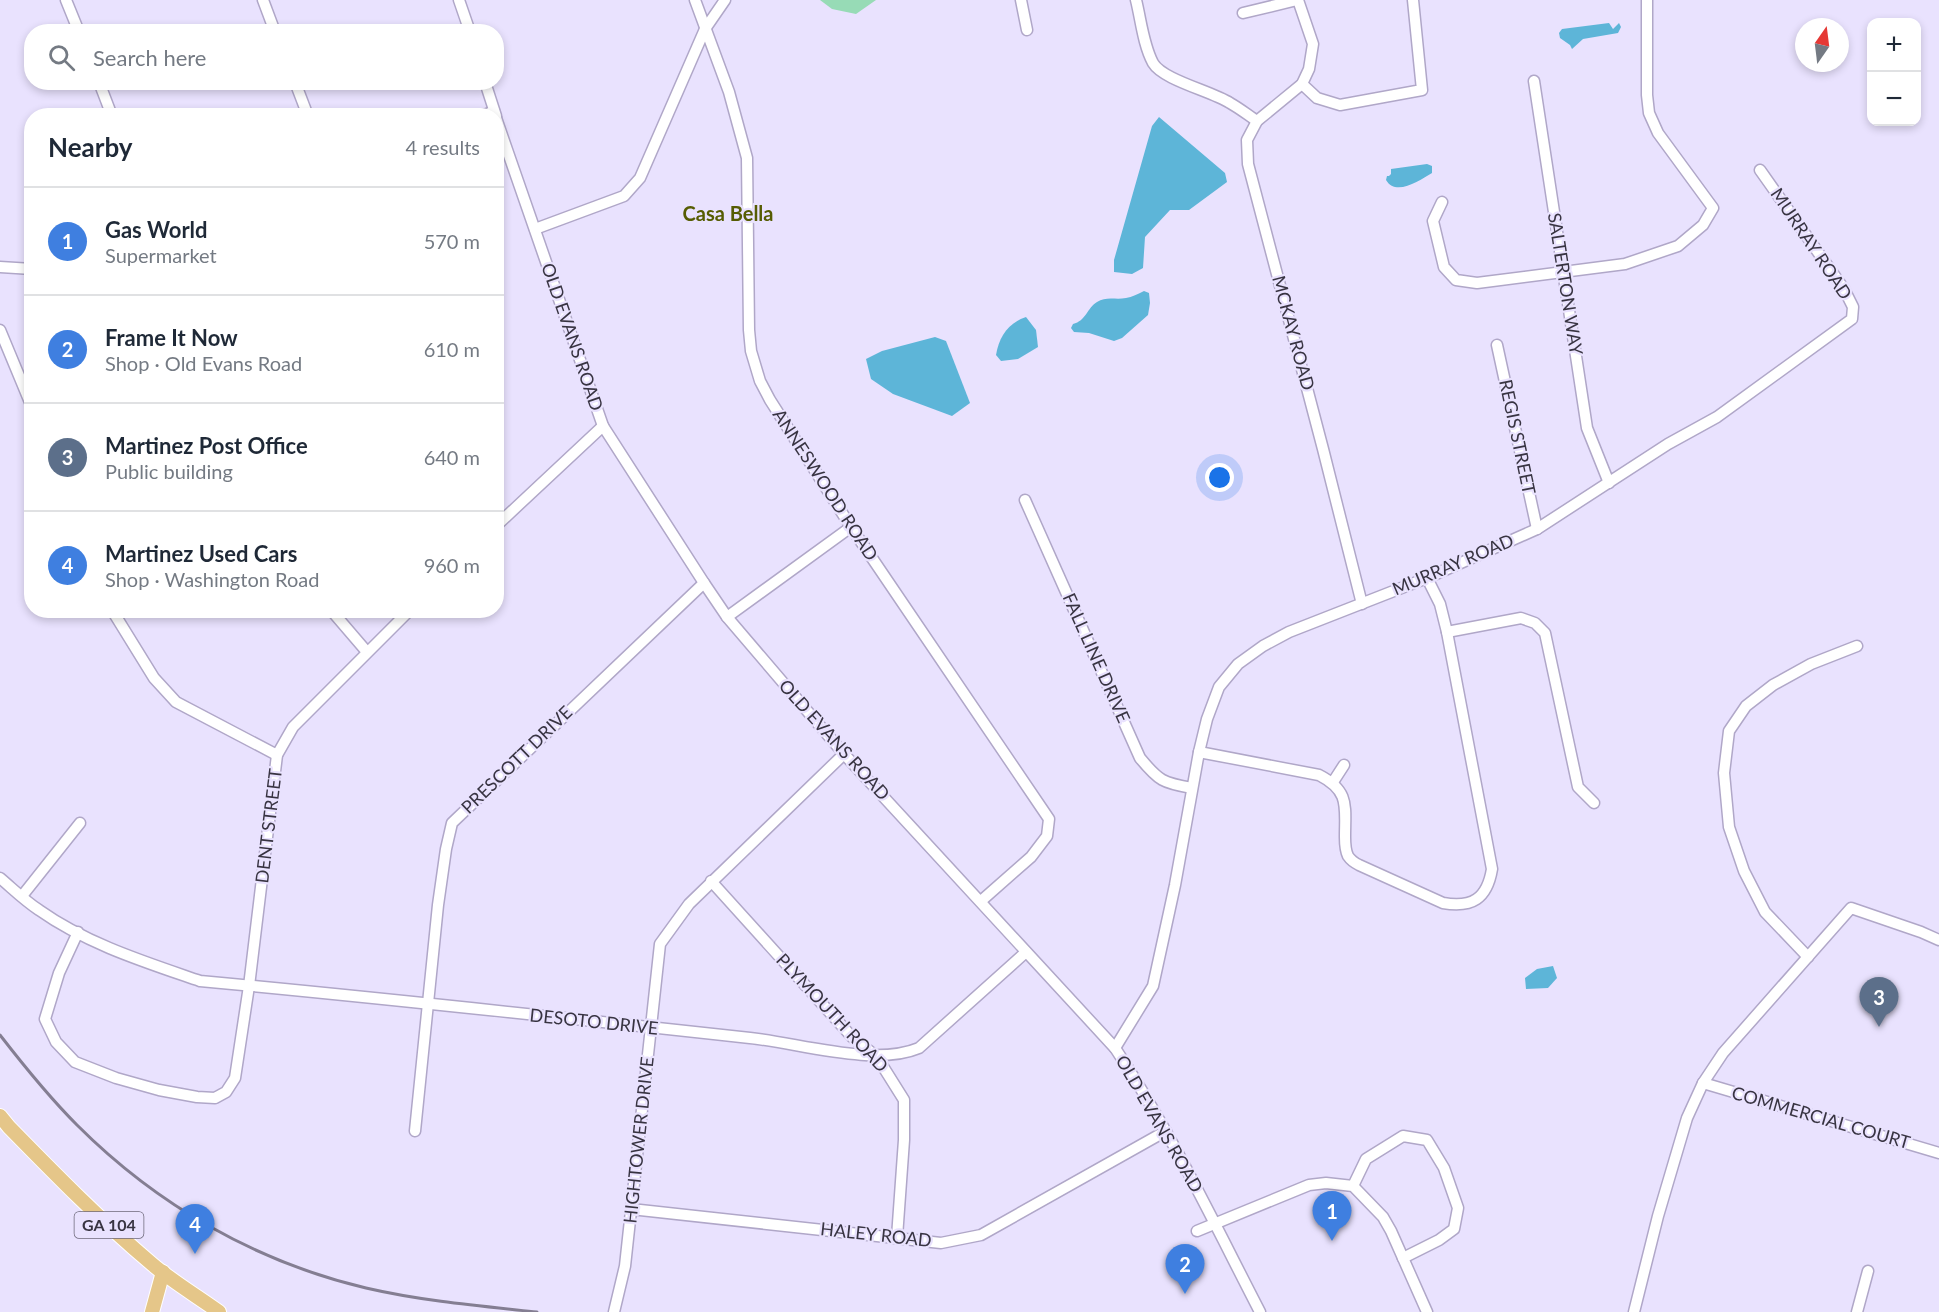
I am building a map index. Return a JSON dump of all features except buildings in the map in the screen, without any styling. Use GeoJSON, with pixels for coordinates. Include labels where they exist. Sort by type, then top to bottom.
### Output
{"type":"FeatureCollection","features":[{"type":"Feature","properties":{"kind":"main road","name":"GA 104"},"geometry":{"type":"LineString","coordinates":[[3,1126],[163,1272],[219,1312]]}},
{"type":"Feature","properties":{"kind":"main road"},"geometry":{"type":"LineString","coordinates":[[152,1312],[163,1272]]}},
{"type":"Feature","properties":{"kind":"street"},"geometry":{"type":"LineString","coordinates":[[66,0],[76,24]]}},
{"type":"Feature","properties":{"kind":"street"},"geometry":{"type":"LineString","coordinates":[[263,0],[272,24]]}},
{"type":"Feature","properties":{"kind":"street"},"geometry":{"type":"LineString","coordinates":[[459,0],[467,24]]}},
{"type":"Feature","properties":{"kind":"street","name":"ANNESWOOD ROAD"},"geometry":{"type":"LineString","coordinates":[[695,0],[729,92],[747,158],[749,330],[760,381],[851,527],[1049,819],[1047,836],[1031,857],[981,901]]}},
{"type":"Feature","properties":{"kind":"street"},"geometry":{"type":"LineString","coordinates":[[535,230],[624,196],[640,178],[705,29],[725,0]]}},
{"type":"Feature","properties":{"kind":"street"},"geometry":{"type":"LineString","coordinates":[[1022,0],[1027,30]]}},
{"type":"Feature","properties":{"kind":"street"},"geometry":{"type":"LineString","coordinates":[[1136,0],[1146,43],[1154,64],[1170,78],[1230,102],[1257,121],[1302,84],[1308,69],[1313,44],[1298,0],[1243,13]]}},
{"type":"Feature","properties":{"kind":"street"},"geometry":{"type":"LineString","coordinates":[[1302,84],[1317,98],[1340,105],[1422,90],[1413,0]]}},
{"type":"Feature","properties":{"kind":"street"},"geometry":{"type":"LineString","coordinates":[[1442,202],[1433,221],[1444,267],[1456,280],[1477,283],[1625,264],[1678,246],[1702,225],[1713,208],[1658,133],[1649,113],[1647,0]]}},
{"type":"Feature","properties":{"kind":"street","name":"SALTERTON WAY"},"geometry":{"type":"LineString","coordinates":[[1534,81],[1587,428],[1608,483]]}},
{"type":"Feature","properties":{"kind":"street"},"geometry":{"type":"LineString","coordinates":[[102,90],[109,108]]}},
{"type":"Feature","properties":{"kind":"street"},"geometry":{"type":"LineString","coordinates":[[298,90],[305,108]]}},
{"type":"Feature","properties":{"kind":"street","name":"OLD EVANS ROAD"},"geometry":{"type":"LineString","coordinates":[[487,90],[493,108]]}},
{"type":"Feature","properties":{"kind":"street","name":"MCKAY ROAD"},"geometry":{"type":"LineString","coordinates":[[1257,121],[1247,140],[1248,164],[1362,604]]}},
{"type":"Feature","properties":{"kind":"street","name":"OLD EVANS ROAD"},"geometry":{"type":"LineString","coordinates":[[504,141],[603,426],[704,583],[727,616],[844,754],[1115,1048],[1144,1091],[1166,1131],[1260,1312]]}},
{"type":"Feature","properties":{"kind":"street","name":"MURRAY ROAD"},"geometry":{"type":"LineString","coordinates":[[1115,1048],[1154,986],[1207,719],[1219,687],[1238,664],[1263,646],[1289,632],[1427,578],[1537,529],[1668,444],[1717,417],[1852,319],[1853,307],[1844,289],[1760,170]]}},
{"type":"Feature","properties":{"kind":"street"},"geometry":{"type":"LineString","coordinates":[[0,267],[24,268]]}},
{"type":"Feature","properties":{"kind":"street"},"geometry":{"type":"LineString","coordinates":[[0,330],[24,388]]}},
{"type":"Feature","properties":{"kind":"street","name":"REGIS STREET"},"geometry":{"type":"LineString","coordinates":[[1497,345],[1537,529]]}},
{"type":"Feature","properties":{"kind":"street"},"geometry":{"type":"LineString","coordinates":[[504,515],[603,426]]}},
{"type":"Feature","properties":{"kind":"street","name":"FALL LINE DRIVE"},"geometry":{"type":"LineString","coordinates":[[1024,500],[1140,758],[1154,774],[1167,784],[1192,788]]}},
{"type":"Feature","properties":{"kind":"street"},"geometry":{"type":"LineString","coordinates":[[727,616],[851,527]]}},
{"type":"Feature","properties":{"kind":"street"},"geometry":{"type":"LineString","coordinates":[[1199,752],[1319,776],[1333,782],[1342,793],[1345,806],[1345,844],[1348,857],[1359,865],[1443,903],[1467,904],[1477,899],[1489,883],[1492,869],[1447,632],[1440,604],[1427,578]]}},
{"type":"Feature","properties":{"kind":"street","name":"PRESCOTT DRIVE"},"geometry":{"type":"LineString","coordinates":[[415,1131],[446,849],[452,823],[704,583]]}},
{"type":"Feature","properties":{"kind":"street"},"geometry":{"type":"LineString","coordinates":[[117,618],[154,678],[176,702],[277,755]]}},
{"type":"Feature","properties":{"kind":"street"},"geometry":{"type":"LineString","coordinates":[[338,618],[367,652]]}},
{"type":"Feature","properties":{"kind":"street","name":"DENT STREET"},"geometry":{"type":"LineString","coordinates":[[78,932],[59,972],[45,1019],[56,1042],[75,1062],[116,1078],[197,1097],[215,1098],[226,1092],[235,1078],[249,986],[277,755],[293,727],[402,618]]}},
{"type":"Feature","properties":{"kind":"street"},"geometry":{"type":"LineString","coordinates":[[1447,632],[1521,618],[1535,623],[1545,633],[1578,787],[1594,803]]}},
{"type":"Feature","properties":{"kind":"street"},"geometry":{"type":"LineString","coordinates":[[1808,957],[1766,912],[1744,871],[1729,827],[1724,773],[1729,731],[1746,706],[1773,685],[1811,664],[1857,646]]}},
{"type":"Feature","properties":{"kind":"street","name":"HIGHTOWER DRIVE"},"geometry":{"type":"LineString","coordinates":[[614,1312],[625,1266],[660,944],[689,904],[711,881],[844,754]]}},
{"type":"Feature","properties":{"kind":"street"},"geometry":{"type":"LineString","coordinates":[[1333,782],[1344,765]]}},
{"type":"Feature","properties":{"kind":"street"},"geometry":{"type":"LineString","coordinates":[[22,896],[80,823]]}},
{"type":"Feature","properties":{"kind":"street","name":"DESOTO DRIVE"},"geometry":{"type":"LineString","coordinates":[[0,878],[40,911],[78,932],[133,958],[200,981],[753,1038],[877,1057],[904,1054],[919,1048],[1026,952]]}},
{"type":"Feature","properties":{"kind":"street","name":"PLYMOUTH ROAD"},"geometry":{"type":"LineString","coordinates":[[711,881],[852,1037],[877,1057],[904,1100],[904,1140],[897,1237]]}},
{"type":"Feature","properties":{"kind":"street"},"geometry":{"type":"LineString","coordinates":[[1634,1312],[1658,1216],[1687,1118],[1703,1083],[1723,1053],[1851,908],[1939,940]]}},
{"type":"Feature","properties":{"kind":"street","name":"COMMERCIAL COURT"},"geometry":{"type":"LineString","coordinates":[[1703,1083],[1939,1153]]}},
{"type":"Feature","properties":{"kind":"street","name":"HALEY ROAD"},"geometry":{"type":"LineString","coordinates":[[631,1209],[941,1242],[981,1235],[1166,1131]]}},
{"type":"Feature","properties":{"kind":"street"},"geometry":{"type":"LineString","coordinates":[[1353,1186],[1366,1159],[1403,1136],[1426,1140],[1444,1168],[1458,1208],[1454,1229],[1439,1240],[1403,1257]]}},
{"type":"Feature","properties":{"kind":"street"},"geometry":{"type":"LineString","coordinates":[[1197,1231],[1309,1185],[1326,1183],[1353,1186],[1383,1217],[1427,1312]]}},
{"type":"Feature","properties":{"kind":"street"},"geometry":{"type":"LineString","coordinates":[[1857,1312],[1868,1272]]}},
{"type":"Feature","properties":{"kind":"green space"},"geometry":{"type":"Polygon","coordinates":[[[820,0],[876,0],[856,14],[832,9],[820,0]]]}},
{"type":"Feature","properties":{"kind":"water"},"geometry":{"type":"Polygon","coordinates":[[[1609,23],[1613,29],[1619,23],[1621,27],[1618,33],[1583,39],[1572,49],[1560,38],[1559,33],[1562,29],[1609,23]]]}},
{"type":"Feature","properties":{"kind":"water"},"geometry":{"type":"Polygon","coordinates":[[[1159,117],[1225,173],[1227,182],[1189,210],[1170,210],[1145,237],[1143,268],[1132,274],[1114,272],[1114,260],[1152,126],[1159,117]]]}},
{"type":"Feature","properties":{"kind":"water"},"geometry":{"type":"Polygon","coordinates":[[[1427,164],[1432,166],[1432,173],[1408,186],[1396,187],[1390,185],[1386,180],[1391,174],[1391,169],[1427,164]]]}},
{"type":"Feature","properties":{"kind":"water"},"geometry":{"type":"Polygon","coordinates":[[[1144,291],[1149,293],[1148,315],[1122,338],[1114,341],[1089,333],[1074,332],[1071,328],[1100,300],[1128,298],[1144,291]]]}},
{"type":"Feature","properties":{"kind":"water"},"geometry":{"type":"Polygon","coordinates":[[[1026,317],[1036,330],[1038,347],[1018,359],[1001,361],[996,355],[1005,331],[1026,317]]]}},
{"type":"Feature","properties":{"kind":"water"},"geometry":{"type":"Polygon","coordinates":[[[935,337],[946,341],[970,403],[952,416],[893,394],[871,379],[866,359],[882,351],[935,337]]]}},
{"type":"Feature","properties":{"kind":"water"},"geometry":{"type":"Polygon","coordinates":[[[1553,966],[1557,978],[1548,988],[1526,989],[1525,978],[1537,969],[1553,966]]]}},
{"type":"Feature","properties":{"kind":"railway"},"geometry":{"type":"LineString","coordinates":[[0,1035],[57,1103],[108,1154],[140,1181],[210,1227],[286,1263],[366,1288],[430,1300],[537,1312]]}},
{"type":"Feature","properties":{"kind":"place","name":"Martinez Post Office"},"geometry":{"type":"Point","coordinates":[1879,1027]}},
{"type":"Feature","properties":{"kind":"place","name":"Gas World"},"geometry":{"type":"Point","coordinates":[1332,1241]}},
{"type":"Feature","properties":{"kind":"place","name":"Martinez Used Cars"},"geometry":{"type":"Point","coordinates":[195,1254]}},
{"type":"Feature","properties":{"kind":"place","name":"Frame It Now"},"geometry":{"type":"Point","coordinates":[1185,1294]}},
{"type":"Feature","properties":{"kind":"district","name":"Casa Bella"},"geometry":{"type":"Point","coordinates":[728,214]}}]}
